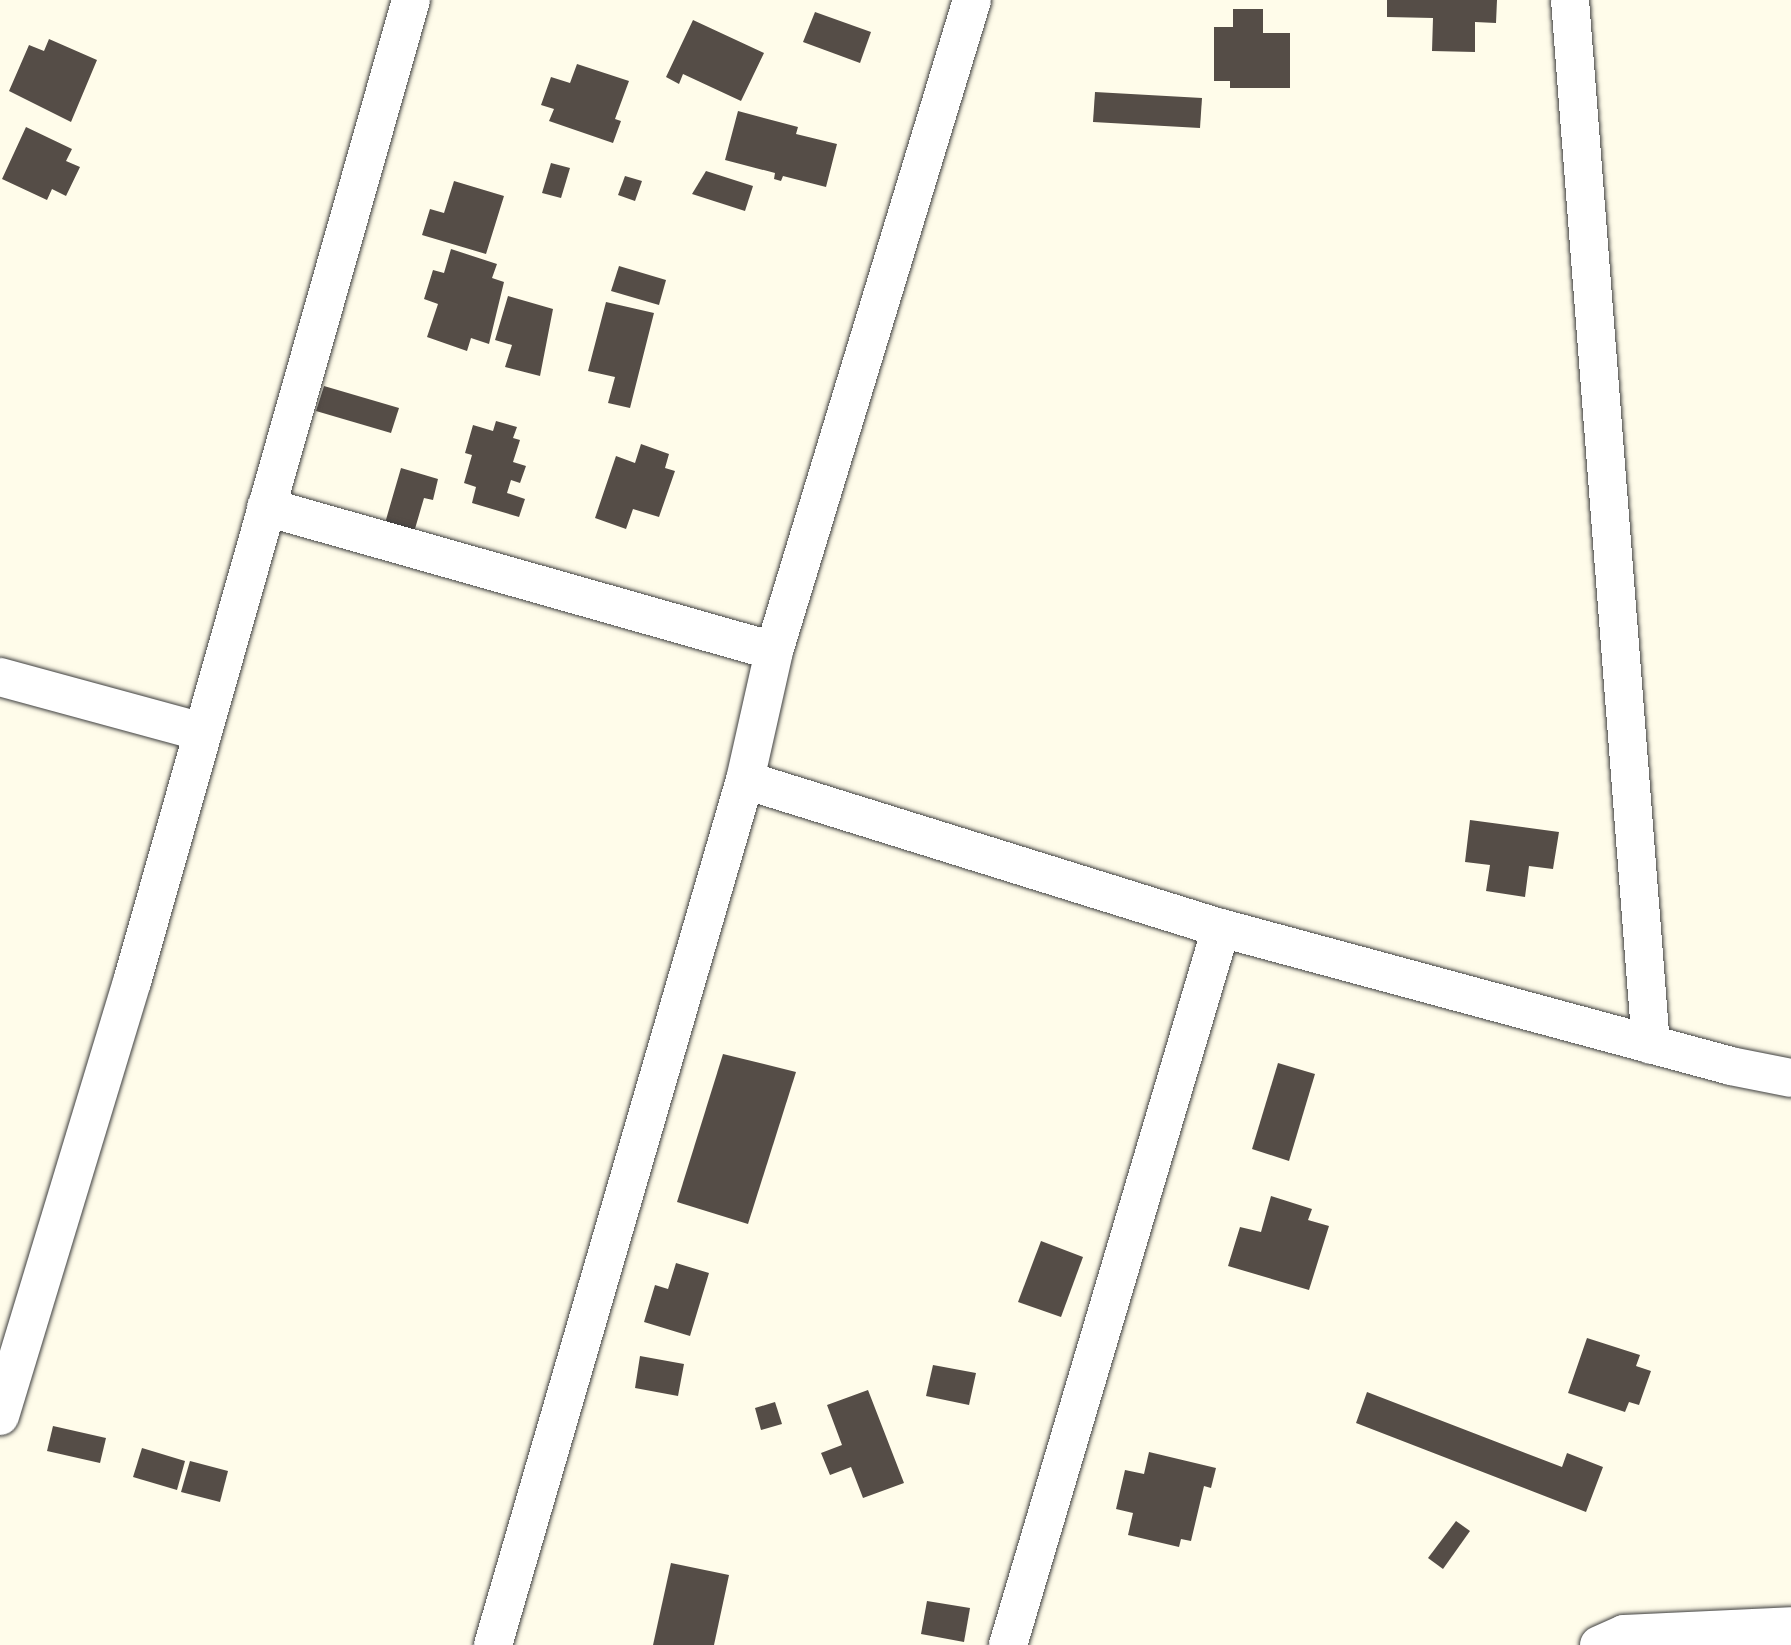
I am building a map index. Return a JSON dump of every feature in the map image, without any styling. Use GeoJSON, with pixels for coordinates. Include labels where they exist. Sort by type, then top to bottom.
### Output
{"type":"FeatureCollection","features":[{"type":"Feature","properties":{"kind":"street"},"geometry":{"type":"LineString","coordinates":[[0,1416],[132,982],[411,0]]}},
{"type":"Feature","properties":{"kind":"street"},"geometry":{"type":"LineString","coordinates":[[493,1645],[746,780],[774,651],[972,0]]}},
{"type":"Feature","properties":{"kind":"street"},"geometry":{"type":"LineString","coordinates":[[1570,0],[1573,92],[1651,1045]]}},
{"type":"Feature","properties":{"kind":"street"},"geometry":{"type":"LineString","coordinates":[[266,507],[774,651]]}},
{"type":"Feature","properties":{"kind":"street"},"geometry":{"type":"LineString","coordinates":[[0,677],[203,732]]}},
{"type":"Feature","properties":{"kind":"street"},"geometry":{"type":"LineString","coordinates":[[746,780],[1221,928],[1651,1045],[1791,1078]]}},
{"type":"Feature","properties":{"kind":"street"},"geometry":{"type":"LineString","coordinates":[[1008,1645],[1221,928]]}},
{"type":"Feature","properties":{"kind":"street"},"geometry":{"type":"LineString","coordinates":[[1599,1645],[1624,1634],[1791,1626]]}},
{"type":"Feature","properties":{"kind":"building"},"geometry":{"type":"Polygon","coordinates":[[[1387,0],[1497,0],[1496,23],[1475,22],[1475,52],[1432,51],[1433,18],[1387,17],[1387,0]]]}},
{"type":"Feature","properties":{"kind":"building"},"geometry":{"type":"Polygon","coordinates":[[[1233,9],[1263,9],[1263,33],[1290,33],[1290,88],[1230,88],[1230,81],[1214,81],[1214,27],[1233,27],[1233,9]]]}},
{"type":"Feature","properties":{"kind":"building"},"geometry":{"type":"Polygon","coordinates":[[[815,12],[871,32],[860,63],[803,42],[815,12]]]}},
{"type":"Feature","properties":{"kind":"building"},"geometry":{"type":"Polygon","coordinates":[[[693,20],[764,53],[741,101],[683,74],[679,84],[666,77],[693,20]]]}},
{"type":"Feature","properties":{"kind":"building"},"geometry":{"type":"Polygon","coordinates":[[[49,39],[97,60],[71,122],[9,91],[29,45],[44,51],[49,39]]]}},
{"type":"Feature","properties":{"kind":"building"},"geometry":{"type":"Polygon","coordinates":[[[577,64],[629,81],[615,119],[621,121],[613,143],[549,121],[554,109],[541,105],[551,77],[570,83],[577,64]]]}},
{"type":"Feature","properties":{"kind":"building"},"geometry":{"type":"Polygon","coordinates":[[[1095,92],[1202,98],[1200,128],[1093,122],[1095,92]]]}},
{"type":"Feature","properties":{"kind":"building"},"geometry":{"type":"Polygon","coordinates":[[[738,111],[798,127],[796,134],[837,144],[826,187],[783,176],[781,181],[774,179],[775,173],[725,160],[738,111]]]}},
{"type":"Feature","properties":{"kind":"building"},"geometry":{"type":"Polygon","coordinates":[[[26,127],[72,149],[66,161],[80,167],[66,196],[52,189],[47,200],[2,179],[26,127]]]}},
{"type":"Feature","properties":{"kind":"building"},"geometry":{"type":"Polygon","coordinates":[[[551,163],[570,168],[561,198],[542,193],[551,163]]]}},
{"type":"Feature","properties":{"kind":"building"},"geometry":{"type":"Polygon","coordinates":[[[706,171],[753,186],[745,211],[692,194],[706,171]]]}},
{"type":"Feature","properties":{"kind":"building"},"geometry":{"type":"Polygon","coordinates":[[[625,176],[642,181],[635,201],[618,195],[625,176]]]}},
{"type":"Feature","properties":{"kind":"building"},"geometry":{"type":"Polygon","coordinates":[[[454,181],[504,196],[486,254],[422,235],[430,209],[444,213],[454,181]]]}},
{"type":"Feature","properties":{"kind":"building"},"geometry":{"type":"Polygon","coordinates":[[[451,249],[497,264],[492,278],[504,282],[489,344],[471,338],[467,351],[427,337],[438,304],[424,299],[433,270],[444,273],[451,249]]]}},
{"type":"Feature","properties":{"kind":"building"},"geometry":{"type":"Polygon","coordinates":[[[619,266],[666,280],[659,305],[611,291],[619,266]]]}},
{"type":"Feature","properties":{"kind":"building"},"geometry":{"type":"Polygon","coordinates":[[[508,296],[553,309],[540,376],[505,367],[512,345],[495,340],[508,296]]]}},
{"type":"Feature","properties":{"kind":"building"},"geometry":{"type":"Polygon","coordinates":[[[606,302],[654,313],[630,408],[608,403],[615,377],[588,371],[606,302]]]}},
{"type":"Feature","properties":{"kind":"building"},"geometry":{"type":"Polygon","coordinates":[[[324,386],[399,408],[391,433],[316,411],[324,386]]]}},
{"type":"Feature","properties":{"kind":"building"},"geometry":{"type":"Polygon","coordinates":[[[496,421],[517,427],[513,438],[520,440],[513,462],[526,466],[520,483],[511,480],[507,493],[525,499],[519,517],[472,503],[476,487],[464,483],[472,455],[465,453],[473,425],[493,431],[496,421]]]}},
{"type":"Feature","properties":{"kind":"building"},"geometry":{"type":"Polygon","coordinates":[[[641,444],[669,454],[665,468],[675,471],[659,517],[633,509],[626,529],[595,518],[616,456],[635,463],[641,444]]]}},
{"type":"Feature","properties":{"kind":"building"},"geometry":{"type":"Polygon","coordinates":[[[401,468],[438,479],[433,500],[424,498],[412,539],[383,530],[401,468]]]}},
{"type":"Feature","properties":{"kind":"building"},"geometry":{"type":"Polygon","coordinates":[[[1470,820],[1559,832],[1553,869],[1529,866],[1525,897],[1486,891],[1490,865],[1465,862],[1470,820]]]}},
{"type":"Feature","properties":{"kind":"building"},"geometry":{"type":"Polygon","coordinates":[[[723,1054],[796,1072],[748,1224],[677,1202],[723,1054]]]}},
{"type":"Feature","properties":{"kind":"building"},"geometry":{"type":"Polygon","coordinates":[[[1278,1063],[1315,1074],[1289,1161],[1252,1149],[1278,1063]]]}},
{"type":"Feature","properties":{"kind":"building"},"geometry":{"type":"Polygon","coordinates":[[[1271,1196],[1312,1209],[1308,1220],[1329,1226],[1309,1290],[1228,1266],[1240,1227],[1261,1232],[1271,1196]]]}},
{"type":"Feature","properties":{"kind":"building"},"geometry":{"type":"Polygon","coordinates":[[[1041,1241],[1083,1257],[1061,1317],[1018,1302],[1041,1241]]]}},
{"type":"Feature","properties":{"kind":"building"},"geometry":{"type":"Polygon","coordinates":[[[676,1263],[709,1273],[690,1336],[644,1322],[655,1285],[668,1289],[676,1263]]]}},
{"type":"Feature","properties":{"kind":"building"},"geometry":{"type":"Polygon","coordinates":[[[1587,1338],[1640,1355],[1636,1366],[1651,1371],[1639,1405],[1629,1402],[1625,1412],[1568,1393],[1587,1338]]]}},
{"type":"Feature","properties":{"kind":"building"},"geometry":{"type":"Polygon","coordinates":[[[640,1356],[684,1364],[678,1396],[635,1388],[640,1356]]]}},
{"type":"Feature","properties":{"kind":"building"},"geometry":{"type":"Polygon","coordinates":[[[933,1365],[976,1373],[969,1405],[926,1396],[933,1365]]]}},
{"type":"Feature","properties":{"kind":"building"},"geometry":{"type":"Polygon","coordinates":[[[868,1390],[904,1483],[863,1498],[851,1467],[830,1475],[821,1453],[842,1445],[827,1405],[868,1390]]]}},
{"type":"Feature","properties":{"kind":"building"},"geometry":{"type":"Polygon","coordinates":[[[1367,1392],[1562,1467],[1567,1453],[1603,1467],[1586,1512],[1356,1423],[1367,1392]]]}},
{"type":"Feature","properties":{"kind":"building"},"geometry":{"type":"Polygon","coordinates":[[[775,1402],[782,1424],[761,1430],[755,1408],[775,1402]]]}},
{"type":"Feature","properties":{"kind":"building"},"geometry":{"type":"Polygon","coordinates":[[[53,1426],[106,1438],[100,1463],[47,1451],[53,1426]]]}},
{"type":"Feature","properties":{"kind":"building"},"geometry":{"type":"Polygon","coordinates":[[[142,1448],[185,1461],[177,1490],[133,1477],[142,1448]]]}},
{"type":"Feature","properties":{"kind":"building"},"geometry":{"type":"Polygon","coordinates":[[[1149,1452],[1216,1468],[1211,1488],[1204,1486],[1191,1541],[1181,1539],[1179,1547],[1128,1535],[1133,1513],[1116,1509],[1125,1470],[1144,1474],[1149,1452]]]}},
{"type":"Feature","properties":{"kind":"building"},"geometry":{"type":"Polygon","coordinates":[[[190,1461],[228,1471],[220,1502],[181,1492],[190,1461]]]}},
{"type":"Feature","properties":{"kind":"building"},"geometry":{"type":"Polygon","coordinates":[[[1456,1521],[1470,1531],[1443,1569],[1428,1558],[1456,1521]]]}},
{"type":"Feature","properties":{"kind":"building"},"geometry":{"type":"Polygon","coordinates":[[[671,1563],[729,1575],[714,1645],[653,1645],[671,1563]]]}},
{"type":"Feature","properties":{"kind":"building"},"geometry":{"type":"Polygon","coordinates":[[[927,1601],[970,1608],[964,1642],[921,1634],[927,1601]]]}}]}
